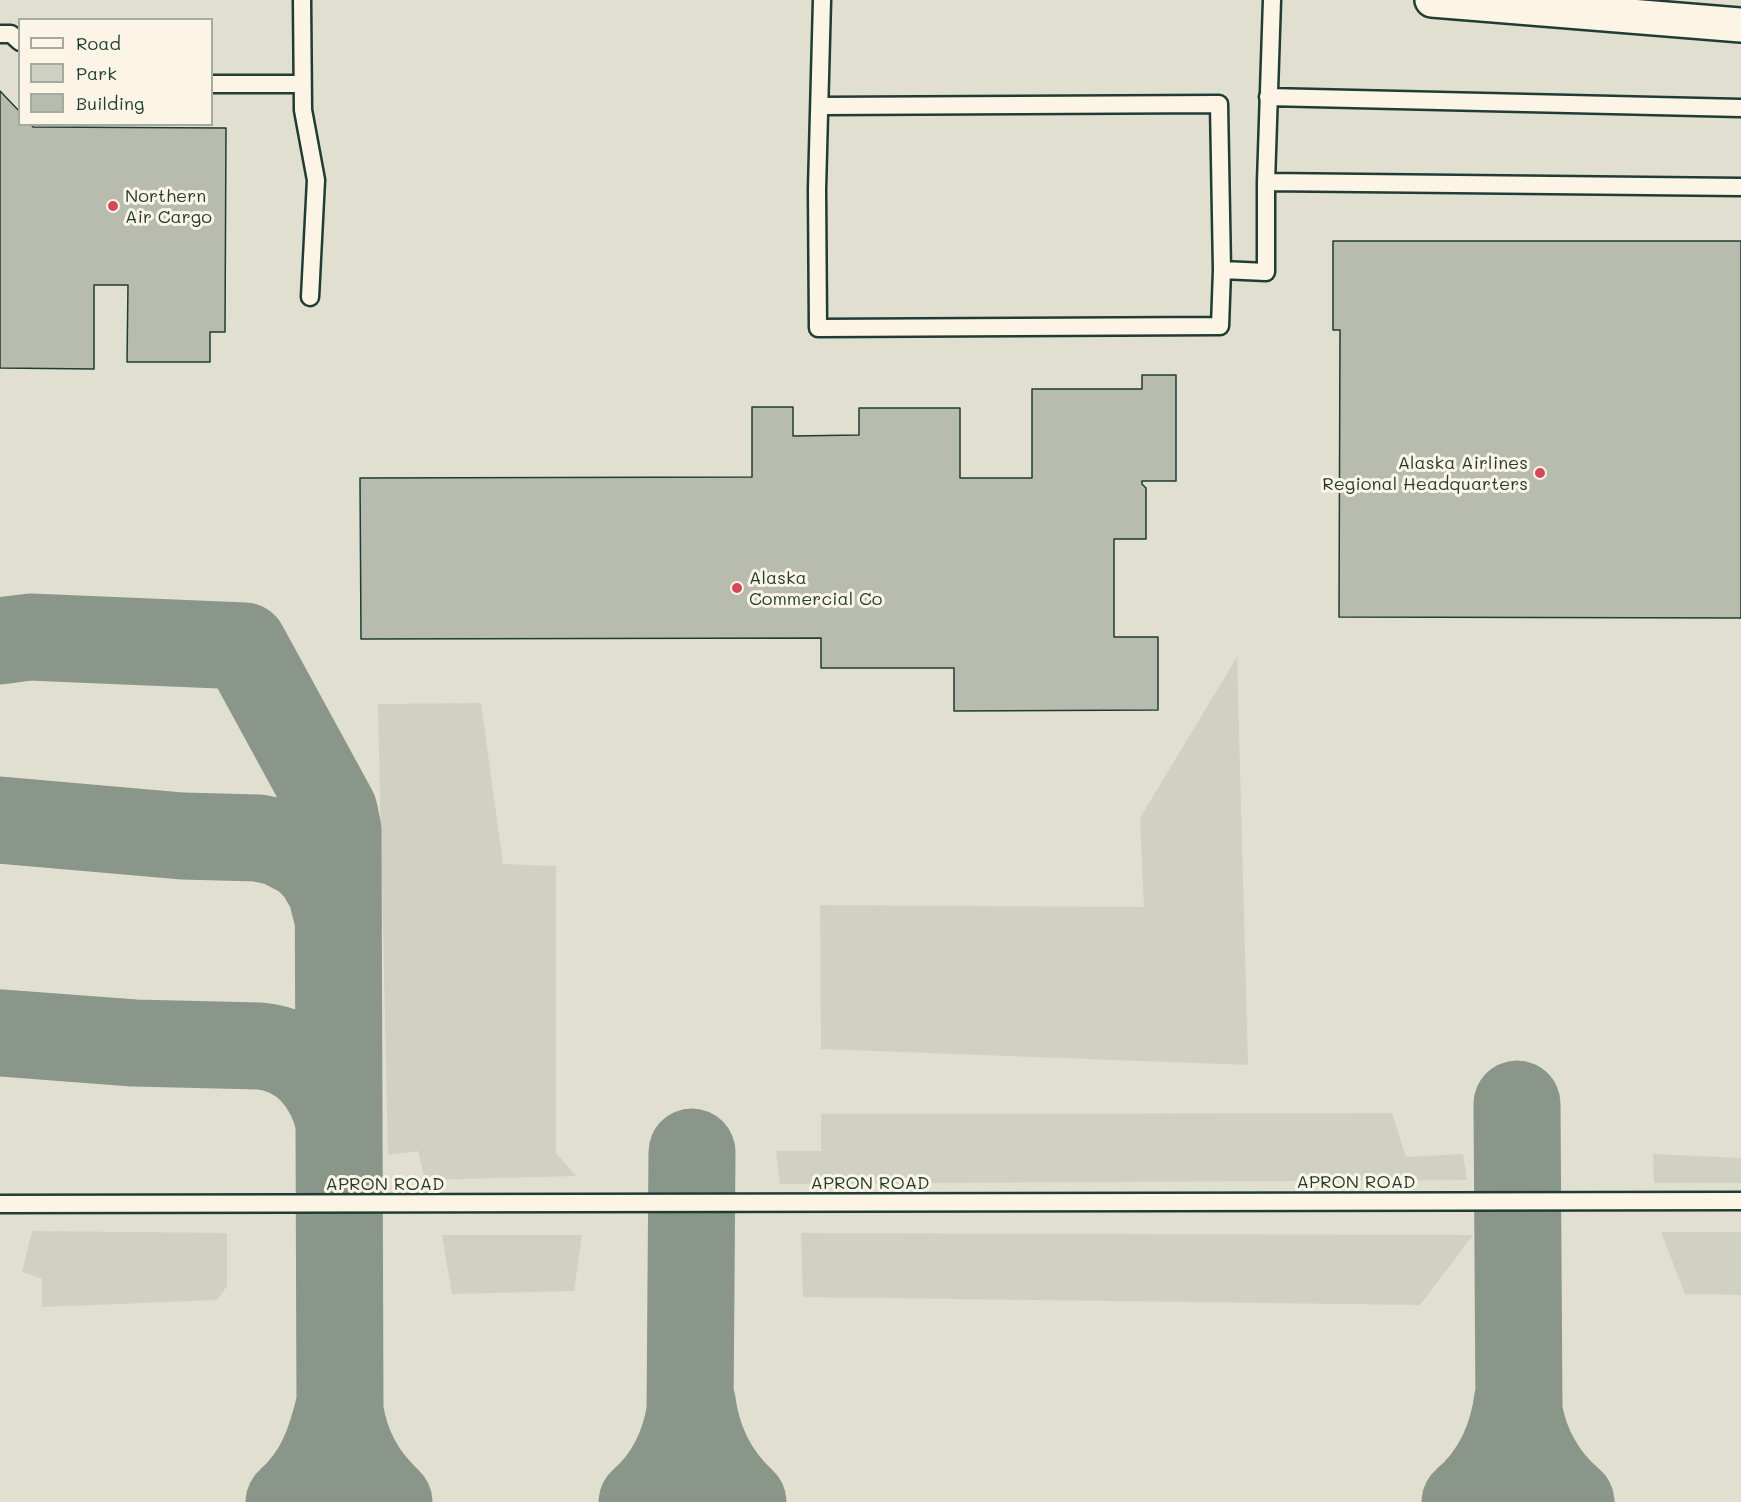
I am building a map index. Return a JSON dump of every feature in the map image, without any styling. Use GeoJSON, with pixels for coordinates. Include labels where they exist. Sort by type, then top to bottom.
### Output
{"type":"FeatureCollection","features":[{"type":"Feature","properties":{"kind":"street"},"geometry":{"type":"LineString","coordinates":[[1432,0],[1741,25]]}},
{"type":"Feature","properties":{"kind":"lane"},"geometry":{"type":"LineString","coordinates":[[302,0],[304,120],[316,180],[310,297]]}},
{"type":"Feature","properties":{"kind":"lane"},"geometry":{"type":"LineString","coordinates":[[821,106],[1219,104],[1222,270],[1220,326],[818,328],[822,0]]}},
{"type":"Feature","properties":{"kind":"lane"},"geometry":{"type":"LineString","coordinates":[[1222,270],[1266,272],[1266,182],[1272,0]]}},
{"type":"Feature","properties":{"kind":"lane"},"geometry":{"type":"LineString","coordinates":[[0,34],[11,34],[18,40]]}},
{"type":"Feature","properties":{"kind":"lane"},"geometry":{"type":"LineString","coordinates":[[213,84],[302,84]]}},
{"type":"Feature","properties":{"kind":"lane"},"geometry":{"type":"LineString","coordinates":[[1268,97],[1741,108]]}},
{"type":"Feature","properties":{"kind":"lane"},"geometry":{"type":"LineString","coordinates":[[1266,182],[1741,187]]}},
{"type":"Feature","properties":{"kind":"lane","name":"APRON ROAD"},"geometry":{"type":"LineString","coordinates":[[0,1204],[1741,1201]]}},
{"type":"Feature","properties":{"kind":"shaded area"},"geometry":{"type":"Polygon","coordinates":[[[0,0],[1741,0],[1741,1502],[0,1502],[0,0]]]}},
{"type":"Feature","properties":{"kind":"green space"},"geometry":{"type":"Polygon","coordinates":[[[1237,657],[1248,1065],[821,1049],[820,905],[1144,907],[1140,818],[1237,657]]]}},
{"type":"Feature","properties":{"kind":"green space"},"geometry":{"type":"Polygon","coordinates":[[[481,703],[503,864],[556,866],[556,1153],[576,1176],[425,1180],[418,1151],[388,1155],[378,704],[481,703]]]}},
{"type":"Feature","properties":{"kind":"green space"},"geometry":{"type":"Polygon","coordinates":[[[1392,1113],[1406,1157],[1463,1154],[1467,1180],[780,1184],[776,1151],[821,1151],[821,1114],[1392,1113]]]}},
{"type":"Feature","properties":{"kind":"green space"},"geometry":{"type":"Polygon","coordinates":[[[1653,1154],[1741,1158],[1741,1183],[1654,1183],[1653,1154]]]}},
{"type":"Feature","properties":{"kind":"green space"},"geometry":{"type":"Polygon","coordinates":[[[32,1231],[227,1233],[227,1286],[217,1300],[42,1307],[42,1279],[22,1272],[32,1231]]]}},
{"type":"Feature","properties":{"kind":"green space"},"geometry":{"type":"Polygon","coordinates":[[[1661,1232],[1741,1232],[1741,1295],[1685,1294],[1661,1232]]]}},
{"type":"Feature","properties":{"kind":"green space"},"geometry":{"type":"Polygon","coordinates":[[[801,1233],[1473,1235],[1420,1305],[803,1297],[801,1233]]]}},
{"type":"Feature","properties":{"kind":"green space"},"geometry":{"type":"Polygon","coordinates":[[[442,1235],[582,1235],[574,1291],[452,1294],[442,1235]]]}},
{"type":"Feature","properties":{"kind":"building","name":"Northern Air Cargo"},"geometry":{"type":"Polygon","coordinates":[[[0,91],[18,110],[18,126],[226,128],[225,332],[210,332],[210,362],[127,362],[128,285],[94,285],[94,369],[0,368],[0,91]]]}},
{"type":"Feature","properties":{"kind":"building","name":"Alaska Airlines Regional Headquarters"},"geometry":{"type":"Polygon","coordinates":[[[1333,241],[1741,241],[1741,618],[1339,617],[1340,330],[1333,330],[1333,241]]]}},
{"type":"Feature","properties":{"kind":"building","name":"Alaska Commercial Co"},"geometry":{"type":"Polygon","coordinates":[[[1142,375],[1176,375],[1176,481],[1142,481],[1146,488],[1146,539],[1114,539],[1114,637],[1158,637],[1158,710],[954,711],[954,668],[821,668],[821,638],[361,639],[360,478],[752,477],[752,407],[793,407],[793,436],[859,435],[859,408],[960,408],[960,478],[1032,478],[1032,389],[1142,389],[1142,375]]]}},
{"type":"Feature","properties":{"kind":"taxiway"},"geometry":{"type":"LineString","coordinates":[[0,641],[30,637],[244,646],[334,811],[338,830],[340,1410],[346,1436],[363,1472],[389,1502]]}},
{"type":"Feature","properties":{"kind":"taxiway"},"geometry":{"type":"LineString","coordinates":[[0,820],[182,836],[258,838],[278,842],[305,856],[319,870],[331,891],[338,919]]}},
{"type":"Feature","properties":{"kind":"taxiway"},"geometry":{"type":"LineString","coordinates":[[0,1033],[134,1043],[260,1046],[275,1049],[289,1054],[312,1070],[328,1094],[339,1122]]}},
{"type":"Feature","properties":{"kind":"taxiway"},"geometry":{"type":"LineString","coordinates":[[1517,1104],[1519,1411],[1526,1437],[1537,1461],[1552,1483],[1571,1502]]}},
{"type":"Feature","properties":{"kind":"taxiway"},"geometry":{"type":"LineString","coordinates":[[642,1502],[652,1493],[674,1462],[684,1438],[690,1412],[692,1152]]}},
{"type":"Feature","properties":{"kind":"taxiway"},"geometry":{"type":"LineString","coordinates":[[1465,1502],[1486,1480],[1502,1455],[1512,1427],[1518,1397]]}},
{"type":"Feature","properties":{"kind":"taxiway"},"geometry":{"type":"LineString","coordinates":[[692,1401],[698,1430],[708,1456],[732,1492],[743,1502]]}},
{"type":"Feature","properties":{"kind":"taxiway"},"geometry":{"type":"LineString","coordinates":[[289,1502],[300,1492],[323,1457],[340,1403]]}},
{"type":"Feature","properties":{"kind":"place","name":"Northern Air Cargo"},"geometry":{"type":"Point","coordinates":[113,206]}},
{"type":"Feature","properties":{"kind":"place","name":"Alaska Airlines Regional Headquarters"},"geometry":{"type":"Point","coordinates":[1540,473]}},
{"type":"Feature","properties":{"kind":"place","name":"Alaska Commercial Co"},"geometry":{"type":"Point","coordinates":[737,588]}}]}
